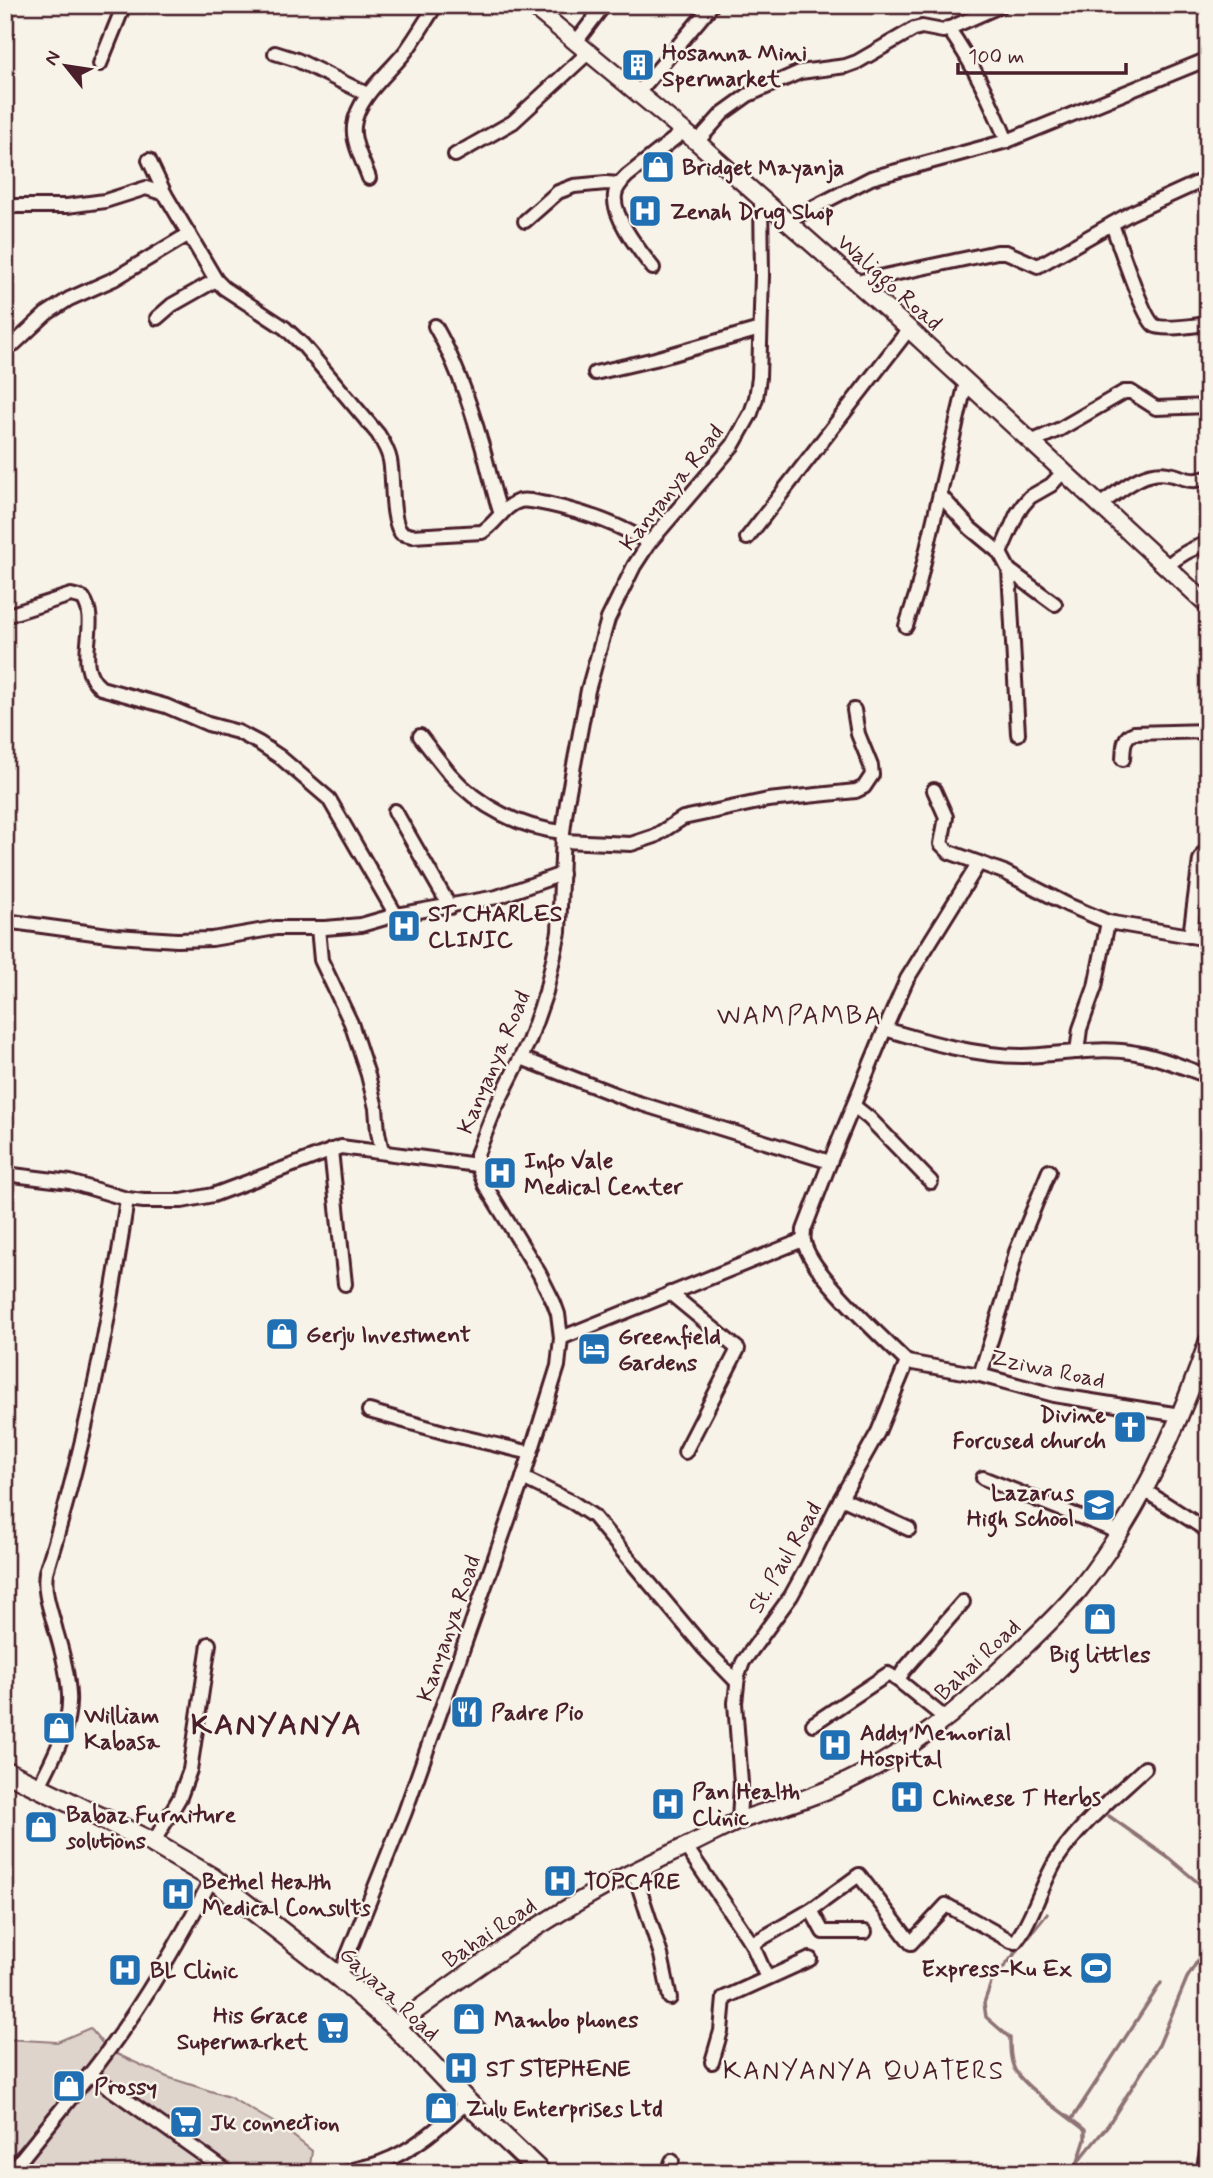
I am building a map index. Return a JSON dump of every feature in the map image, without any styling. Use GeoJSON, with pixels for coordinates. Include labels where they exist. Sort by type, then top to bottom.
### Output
{"type":"FeatureCollection","features":[{"type":"Feature","properties":{"kind":"main road","name":"Gayaza Road"},"geometry":{"type":"LineString","coordinates":[[5,1771],[153,1843],[212,1878],[339,1977],[395,2026],[467,2102],[541,2173]]}},
{"type":"Feature","properties":{"kind":"street"},"geometry":{"type":"LineString","coordinates":[[100,64],[124,5]]}},
{"type":"Feature","properties":{"kind":"street"},"geometry":{"type":"LineString","coordinates":[[369,178],[354,135],[357,112],[367,94],[402,56],[436,5]]}},
{"type":"Feature","properties":{"kind":"street","name":"Waliggo Road"},"geometry":{"type":"LineString","coordinates":[[531,5],[698,142],[856,282],[1208,605]]}},
{"type":"Feature","properties":{"kind":"street"},"geometry":{"type":"LineString","coordinates":[[455,155],[513,122],[582,47],[604,5]]}},
{"type":"Feature","properties":{"kind":"street"},"geometry":{"type":"LineString","coordinates":[[638,93],[712,5]]}},
{"type":"Feature","properties":{"kind":"street"},"geometry":{"type":"LineString","coordinates":[[698,142],[723,113],[748,95],[786,77],[800,72],[846,66],[918,27],[938,31],[1002,5]]}},
{"type":"Feature","properties":{"kind":"street"},"geometry":{"type":"LineString","coordinates":[[948,28],[967,54],[985,88],[1007,141]]}},
{"type":"Feature","properties":{"kind":"street"},"geometry":{"type":"LineString","coordinates":[[275,53],[297,60],[367,94]]}},
{"type":"Feature","properties":{"kind":"street"},"geometry":{"type":"LineString","coordinates":[[787,221],[872,178],[1007,141],[1208,59]]}},
{"type":"Feature","properties":{"kind":"street"},"geometry":{"type":"LineString","coordinates":[[653,268],[631,239],[620,218],[615,196],[627,176],[684,131]]}},
{"type":"Feature","properties":{"kind":"street"},"geometry":{"type":"LineString","coordinates":[[149,160],[165,194],[216,280],[285,328],[303,345],[378,434],[387,448],[396,520],[401,533],[412,536],[482,532],[517,501],[537,502],[602,518],[649,543]]}},
{"type":"Feature","properties":{"kind":"street"},"geometry":{"type":"LineString","coordinates":[[856,282],[997,252],[1006,252],[1038,265],[1131,213],[1208,178]]}},
{"type":"Feature","properties":{"kind":"street"},"geometry":{"type":"LineString","coordinates":[[524,221],[558,192],[574,186],[620,184]]}},
{"type":"Feature","properties":{"kind":"street"},"geometry":{"type":"LineString","coordinates":[[5,206],[67,206],[105,201],[146,188],[165,194]]}},
{"type":"Feature","properties":{"kind":"street","name":"Kanyanya Road"},"geometry":{"type":"LineString","coordinates":[[339,1977],[405,1812],[523,1478],[558,1366],[561,1338],[554,1303],[539,1273],[485,1185],[477,1165],[477,1154],[538,1017],[554,957],[559,932],[563,836],[588,690],[600,643],[620,592],[649,543],[733,444],[747,421],[756,398],[759,378],[761,199]]}},
{"type":"Feature","properties":{"kind":"street"},"geometry":{"type":"LineString","coordinates":[[1112,224],[1132,279],[1154,325],[1161,328],[1208,324]]}},
{"type":"Feature","properties":{"kind":"street"},"geometry":{"type":"LineString","coordinates":[[14,344],[46,314],[69,299],[114,279],[189,234]]}},
{"type":"Feature","properties":{"kind":"street"},"geometry":{"type":"LineString","coordinates":[[157,318],[172,305],[216,280]]}},
{"type":"Feature","properties":{"kind":"street"},"geometry":{"type":"LineString","coordinates":[[435,326],[463,386],[501,514]]}},
{"type":"Feature","properties":{"kind":"street"},"geometry":{"type":"LineString","coordinates":[[596,373],[760,329]]}},
{"type":"Feature","properties":{"kind":"street"},"geometry":{"type":"LineString","coordinates":[[747,538],[909,329]]}},
{"type":"Feature","properties":{"kind":"street"},"geometry":{"type":"LineString","coordinates":[[906,626],[917,592],[966,382]]}},
{"type":"Feature","properties":{"kind":"street"},"geometry":{"type":"LineString","coordinates":[[1031,442],[1060,429],[1124,392],[1131,392],[1156,408],[1208,406]]}},
{"type":"Feature","properties":{"kind":"street"},"geometry":{"type":"LineString","coordinates":[[1000,553],[1023,505],[1030,497],[1051,485],[1063,472]]}},
{"type":"Feature","properties":{"kind":"street"},"geometry":{"type":"LineString","coordinates":[[1099,505],[1148,473],[1168,474],[1195,482],[1206,478]]}},
{"type":"Feature","properties":{"kind":"street"},"geometry":{"type":"LineString","coordinates":[[940,495],[971,529],[1000,553],[1009,570],[1018,734]]}},
{"type":"Feature","properties":{"kind":"street"},"geometry":{"type":"LineString","coordinates":[[1166,568],[1189,550],[1208,543]]}},
{"type":"Feature","properties":{"kind":"street"},"geometry":{"type":"LineString","coordinates":[[1009,570],[1055,604]]}},
{"type":"Feature","properties":{"kind":"street"},"geometry":{"type":"LineString","coordinates":[[5,616],[71,595],[83,598],[88,609],[88,665],[92,680],[101,688],[166,706],[208,724],[238,732],[279,757],[329,799],[396,915]]}},
{"type":"Feature","properties":{"kind":"street"},"geometry":{"type":"LineString","coordinates":[[420,736],[451,775],[505,816],[563,836],[631,845],[655,836],[683,818],[768,800],[856,791],[864,787],[872,775],[871,766],[858,734],[854,710]]}},
{"type":"Feature","properties":{"kind":"street"},"geometry":{"type":"LineString","coordinates":[[1123,759],[1125,739],[1128,735],[1208,730]]}},
{"type":"Feature","properties":{"kind":"street"},"geometry":{"type":"LineString","coordinates":[[934,790],[946,817],[941,844],[943,848],[1004,872],[1108,922],[1208,939]]}},
{"type":"Feature","properties":{"kind":"street"},"geometry":{"type":"LineString","coordinates":[[396,811],[450,907]]}},
{"type":"Feature","properties":{"kind":"street"},"geometry":{"type":"LineString","coordinates":[[1190,936],[1200,860],[1204,853],[1208,853]]}},
{"type":"Feature","properties":{"kind":"street"},"geometry":{"type":"LineString","coordinates":[[907,1362],[832,1286],[811,1259],[803,1240],[804,1230],[885,1029],[908,979],[979,863]]}},
{"type":"Feature","properties":{"kind":"street"},"geometry":{"type":"LineString","coordinates":[[5,921],[116,936],[212,939],[276,928],[361,925],[396,915],[450,907],[517,891],[562,874]]}},
{"type":"Feature","properties":{"kind":"street"},"geometry":{"type":"LineString","coordinates":[[1077,1052],[1080,1029],[1092,998],[1108,922]]}},
{"type":"Feature","properties":{"kind":"street"},"geometry":{"type":"LineString","coordinates":[[318,928],[321,960],[351,1023],[368,1075],[382,1152]]}},
{"type":"Feature","properties":{"kind":"street"},"geometry":{"type":"LineString","coordinates":[[885,1029],[949,1046],[1019,1056],[1077,1052],[1135,1053],[1208,1076]]}},
{"type":"Feature","properties":{"kind":"street"},"geometry":{"type":"LineString","coordinates":[[521,1058],[632,1101],[830,1162]]}},
{"type":"Feature","properties":{"kind":"street"},"geometry":{"type":"LineString","coordinates":[[854,1105],[931,1182]]}},
{"type":"Feature","properties":{"kind":"street"},"geometry":{"type":"LineString","coordinates":[[5,1174],[70,1182],[127,1199],[166,1202],[213,1195],[331,1150],[351,1147],[477,1165]]}},
{"type":"Feature","properties":{"kind":"street"},"geometry":{"type":"LineString","coordinates":[[331,1150],[345,1284]]}},
{"type":"Feature","properties":{"kind":"street"},"geometry":{"type":"LineString","coordinates":[[980,1375],[1016,1252],[1049,1171]]}},
{"type":"Feature","properties":{"kind":"street"},"geometry":{"type":"LineString","coordinates":[[38,1788],[64,1731],[69,1696],[64,1661],[48,1603],[46,1572],[80,1452],[117,1269],[127,1199]]}},
{"type":"Feature","properties":{"kind":"street"},"geometry":{"type":"LineString","coordinates":[[561,1338],[803,1240]]}},
{"type":"Feature","properties":{"kind":"street"},"geometry":{"type":"LineString","coordinates":[[670,1293],[738,1349],[685,1452]]}},
{"type":"Feature","properties":{"kind":"street","name":"Bahai Road"},"geometry":{"type":"LineString","coordinates":[[395,2026],[483,1961],[634,1872],[739,1821],[824,1793],[906,1748],[946,1719],[980,1690],[1077,1592],[1144,1490],[1180,1415],[1201,1382],[1208,1341]]}},
{"type":"Feature","properties":{"kind":"street","name":"Zziwa Road"},"geometry":{"type":"LineString","coordinates":[[907,1362],[980,1375],[1054,1395],[1180,1415]]}},
{"type":"Feature","properties":{"kind":"street","name":"St. Paul Road"},"geometry":{"type":"LineString","coordinates":[[739,1821],[741,1783],[735,1703],[737,1682],[747,1656],[791,1596],[878,1432],[907,1362]]}},
{"type":"Feature","properties":{"kind":"street"},"geometry":{"type":"LineString","coordinates":[[369,1411],[531,1453]]}},
{"type":"Feature","properties":{"kind":"street"},"geometry":{"type":"LineString","coordinates":[[523,1478],[572,1502],[593,1516],[704,1648],[737,1682]]}},
{"type":"Feature","properties":{"kind":"street"},"geometry":{"type":"LineString","coordinates":[[983,1478],[1118,1532]]}},
{"type":"Feature","properties":{"kind":"street"},"geometry":{"type":"LineString","coordinates":[[1144,1490],[1208,1531]]}},
{"type":"Feature","properties":{"kind":"street"},"geometry":{"type":"LineString","coordinates":[[841,1498],[909,1529]]}},
{"type":"Feature","properties":{"kind":"street"},"geometry":{"type":"LineString","coordinates":[[898,1680],[963,1602]]}},
{"type":"Feature","properties":{"kind":"street"},"geometry":{"type":"LineString","coordinates":[[153,1843],[180,1797],[190,1770],[209,1644]]}},
{"type":"Feature","properties":{"kind":"street"},"geometry":{"type":"LineString","coordinates":[[813,1724],[888,1674],[946,1719]]}},
{"type":"Feature","properties":{"kind":"street"},"geometry":{"type":"LineString","coordinates":[[752,1944],[811,1910],[859,1875],[911,1943],[946,1905],[1015,1942],[1059,1856],[1103,1807],[1145,1768]]}},
{"type":"Feature","properties":{"kind":"street"},"geometry":{"type":"LineString","coordinates":[[686,1847],[752,1944],[767,1978]]}},
{"type":"Feature","properties":{"kind":"street"},"geometry":{"type":"LineString","coordinates":[[634,1872],[657,1943],[670,1998]]}},
{"type":"Feature","properties":{"kind":"street"},"geometry":{"type":"LineString","coordinates":[[10,2173],[121,2035],[191,1919],[212,1878]]}},
{"type":"Feature","properties":{"kind":"street"},"geometry":{"type":"LineString","coordinates":[[811,1910],[823,1932],[865,1932]]}},
{"type":"Feature","properties":{"kind":"street"},"geometry":{"type":"LineString","coordinates":[[712,2062],[721,2031],[724,1998],[810,1959]]}},
{"type":"Feature","properties":{"kind":"street"},"geometry":{"type":"LineString","coordinates":[[90,2074],[229,2173]]}},
{"type":"Feature","properties":{"kind":"street"},"geometry":{"type":"LineString","coordinates":[[345,2173],[398,2155],[467,2102]]}},
{"type":"Feature","properties":{"kind":"street"},"geometry":{"type":"LineString","coordinates":[[1203,2173],[1208,2146]]}},
{"type":"Feature","properties":{"kind":"shaded area"},"geometry":{"type":"Polygon","coordinates":[[[90,2028],[108,2050],[167,2077],[229,2097],[282,2127],[312,2151],[309,2173],[5,2173],[5,2039],[57,2042],[90,2028]]]}},
{"type":"Feature","properties":{"kind":"waterway"},"geometry":{"type":"LineString","coordinates":[[1109,1816],[1170,1859],[1208,1891]]}},
{"type":"Feature","properties":{"kind":"waterway"},"geometry":{"type":"LineString","coordinates":[[1047,1914],[991,1983],[984,2003],[986,2017],[1010,2038],[1012,2062],[1020,2077],[1085,2130],[1085,2140],[1077,2165]]}},
{"type":"Feature","properties":{"kind":"waterway"},"geometry":{"type":"LineString","coordinates":[[1069,2173],[1108,2125],[1159,2045],[1187,1978],[1208,1944]]}},
{"type":"Feature","properties":{"kind":"waterway"},"geometry":{"type":"LineString","coordinates":[[1072,2119],[1161,1983]]}},
{"type":"Feature","properties":{"kind":"waterway"},"geometry":{"type":"LineString","coordinates":[[5,2162],[27,2143]]}},
{"type":"Feature","properties":{"kind":"place","name":"Hosanna Mini Spermarket"},"geometry":{"type":"Point","coordinates":[638,65]}},
{"type":"Feature","properties":{"kind":"place","name":"Bridget Mayanja"},"geometry":{"type":"Point","coordinates":[658,167]}},
{"type":"Feature","properties":{"kind":"place","name":"Zenah Drug Shop"},"geometry":{"type":"Point","coordinates":[645,211]}},
{"type":"Feature","properties":{"kind":"place","name":"ST CHARLES CLINIC"},"geometry":{"type":"Point","coordinates":[404,926]}},
{"type":"Feature","properties":{"kind":"place","name":"Info Vale Medical Center"},"geometry":{"type":"Point","coordinates":[500,1173]}},
{"type":"Feature","properties":{"kind":"place","name":"Gerju Investment"},"geometry":{"type":"Point","coordinates":[282,1334]}},
{"type":"Feature","properties":{"kind":"place","name":"Greenfield Gardens"},"geometry":{"type":"Point","coordinates":[594,1349]}},
{"type":"Feature","properties":{"kind":"place","name":"Divine Forcused church"},"geometry":{"type":"Point","coordinates":[1130,1427]}},
{"type":"Feature","properties":{"kind":"place","name":"Lazarus High School"},"geometry":{"type":"Point","coordinates":[1099,1505]}},
{"type":"Feature","properties":{"kind":"place","name":"Big littles"},"geometry":{"type":"Point","coordinates":[1100,1619]}},
{"type":"Feature","properties":{"kind":"place","name":"Padre Pio"},"geometry":{"type":"Point","coordinates":[467,1712]}},
{"type":"Feature","properties":{"kind":"place","name":"William Kabasa"},"geometry":{"type":"Point","coordinates":[59,1728]}},
{"type":"Feature","properties":{"kind":"place","name":"Addy Memorial Hospital"},"geometry":{"type":"Point","coordinates":[835,1745]}},
{"type":"Feature","properties":{"kind":"place","name":"Chinese T Herbs"},"geometry":{"type":"Point","coordinates":[907,1797]}},
{"type":"Feature","properties":{"kind":"place","name":"Pan Health Clinic"},"geometry":{"type":"Point","coordinates":[668,1804]}},
{"type":"Feature","properties":{"kind":"place","name":"Babaz Furniture solutions"},"geometry":{"type":"Point","coordinates":[41,1827]}},
{"type":"Feature","properties":{"kind":"place","name":"TOPCARE"},"geometry":{"type":"Point","coordinates":[560,1881]}},
{"type":"Feature","properties":{"kind":"place","name":"Bethel Health Medical Consults"},"geometry":{"type":"Point","coordinates":[178,1894]}},
{"type":"Feature","properties":{"kind":"place","name":"Express-Ku Ex"},"geometry":{"type":"Point","coordinates":[1096,1968]}},
{"type":"Feature","properties":{"kind":"place","name":"BL Clinic"},"geometry":{"type":"Point","coordinates":[125,1970]}},
{"type":"Feature","properties":{"kind":"place","name":"Mambo phones"},"geometry":{"type":"Point","coordinates":[469,2019]}},
{"type":"Feature","properties":{"kind":"place","name":"His Grace Supermarket"},"geometry":{"type":"Point","coordinates":[333,2028]}},
{"type":"Feature","properties":{"kind":"place","name":"ST STEPHENE"},"geometry":{"type":"Point","coordinates":[461,2068]}},
{"type":"Feature","properties":{"kind":"place","name":"Prossy"},"geometry":{"type":"Point","coordinates":[69,2086]}},
{"type":"Feature","properties":{"kind":"place","name":"Zulu Enterprises Ltd"},"geometry":{"type":"Point","coordinates":[441,2108]}},
{"type":"Feature","properties":{"kind":"place","name":"Jk connection"},"geometry":{"type":"Point","coordinates":[186,2122]}},
{"type":"Feature","properties":{"kind":"district","name":"WAMPAMBA"},"geometry":{"type":"Point","coordinates":[800,1015]}},
{"type":"Feature","properties":{"kind":"district","name":"KANYANYA"},"geometry":{"type":"Point","coordinates":[277,1724]}},
{"type":"Feature","properties":{"kind":"district","name":"KANYANYA QUATERS"},"geometry":{"type":"Point","coordinates":[864,2070]}}]}
